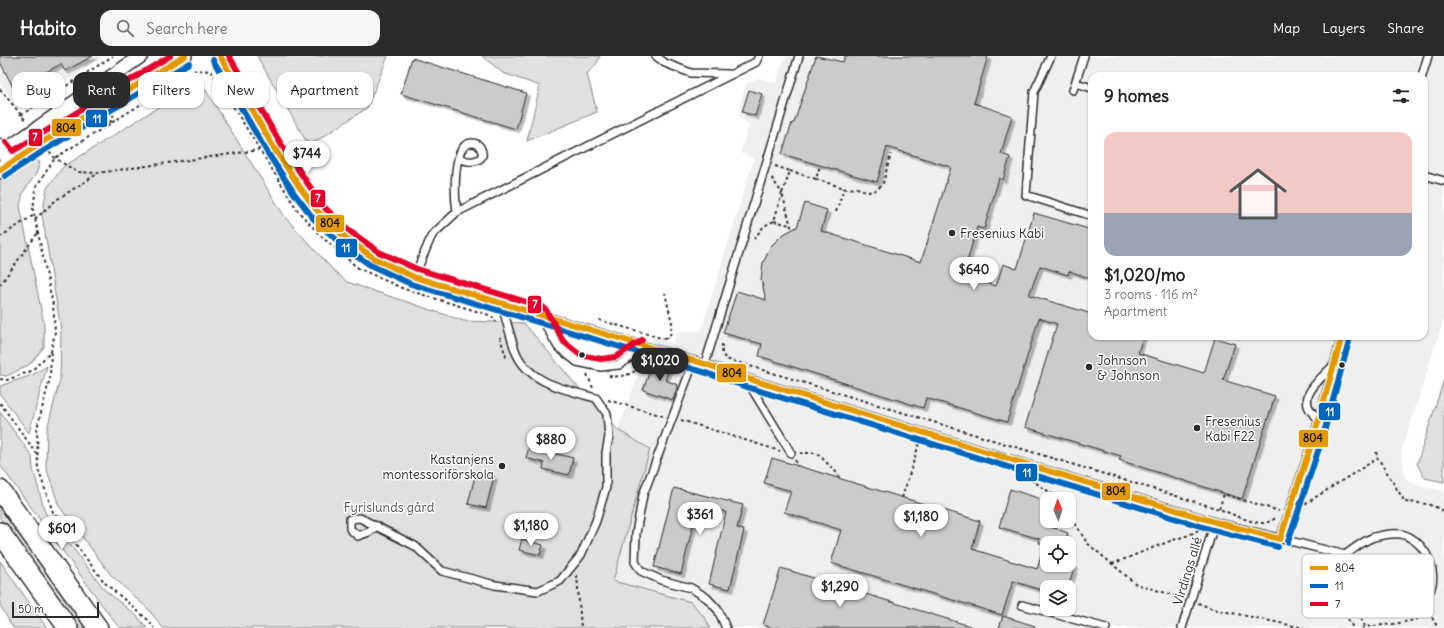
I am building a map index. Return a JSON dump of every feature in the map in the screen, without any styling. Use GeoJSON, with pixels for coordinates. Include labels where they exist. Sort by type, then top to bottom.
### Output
{"type":"FeatureCollection","features":[{"type":"Feature","properties":{"kind":"main road"},"geometry":{"type":"LineString","coordinates":[[0,490],[98,628]]}},
{"type":"Feature","properties":{"kind":"main road"},"geometry":{"type":"LineString","coordinates":[[0,532],[68,628]]}},
{"type":"Feature","properties":{"kind":"street"},"geometry":{"type":"LineString","coordinates":[[3,157],[141,56]]}},
{"type":"Feature","properties":{"kind":"street"},"geometry":{"type":"LineString","coordinates":[[3,157],[185,56]]}},
{"type":"Feature","properties":{"kind":"street"},"geometry":{"type":"LineString","coordinates":[[220,56],[300,189],[319,213],[346,238],[375,259],[414,277]]}},
{"type":"Feature","properties":{"kind":"lane"},"geometry":{"type":"LineString","coordinates":[[656,56],[665,63],[691,74],[730,74]]}},
{"type":"Feature","properties":{"kind":"lane"},"geometry":{"type":"LineString","coordinates":[[759,56],[756,62],[457,212],[432,235],[414,277],[705,364],[1215,522],[1341,554]]}},
{"type":"Feature","properties":{"kind":"lane"},"geometry":{"type":"LineString","coordinates":[[705,364],[799,56]]}},
{"type":"Feature","properties":{"kind":"lane"},"geometry":{"type":"LineString","coordinates":[[1051,56],[1034,92],[1026,195],[1088,215]]}},
{"type":"Feature","properties":{"kind":"lane"},"geometry":{"type":"LineString","coordinates":[[1084,56],[1074,87],[1088,88]]}},
{"type":"Feature","properties":{"kind":"lane"},"geometry":{"type":"LineString","coordinates":[[1423,72],[1428,56]]}},
{"type":"Feature","properties":{"kind":"lane"},"geometry":{"type":"LineString","coordinates":[[457,212],[455,175],[459,158]]}},
{"type":"Feature","properties":{"kind":"lane"},"geometry":{"type":"LineString","coordinates":[[1428,176],[1444,181]]}},
{"type":"Feature","properties":{"kind":"lane"},"geometry":{"type":"LineString","coordinates":[[377,526],[415,546],[442,571],[495,585],[538,592],[560,581],[581,556],[596,521],[606,487],[606,453],[609,437],[607,414],[596,398],[564,390],[539,379],[524,366],[516,351],[501,303]]}},
{"type":"Feature","properties":{"kind":"lane"},"geometry":{"type":"LineString","coordinates":[[539,314],[558,347],[577,362],[601,367],[619,365],[646,347]]}},
{"type":"Feature","properties":{"kind":"lane"},"geometry":{"type":"LineString","coordinates":[[1280,539],[1318,419],[1341,340]]}},
{"type":"Feature","properties":{"kind":"lane"},"geometry":{"type":"LineString","coordinates":[[694,361],[642,495],[636,534],[635,562],[641,571],[661,580],[691,588],[707,598],[718,610],[726,628]]}},
{"type":"Feature","properties":{"kind":"lane"},"geometry":{"type":"LineString","coordinates":[[1318,419],[1308,408],[1307,399],[1310,390],[1334,364]]}},
{"type":"Feature","properties":{"kind":"lane"},"geometry":{"type":"LineString","coordinates":[[749,378],[752,389],[791,454]]}},
{"type":"Feature","properties":{"kind":"lane","name":"Virdings allé"},"geometry":{"type":"LineString","coordinates":[[1182,628],[1215,522]]}},
{"type":"Feature","properties":{"kind":"lane"},"geometry":{"type":"LineString","coordinates":[[1347,554],[1372,538],[1388,534],[1402,534],[1414,540],[1424,549],[1427,554]]}},
{"type":"Feature","properties":{"kind":"lane"},"geometry":{"type":"LineString","coordinates":[[1022,605],[1106,628]]}},
{"type":"Feature","properties":{"kind":"path"},"geometry":{"type":"LineString","coordinates":[[21,115],[113,56]]}},
{"type":"Feature","properties":{"kind":"path"},"geometry":{"type":"LineString","coordinates":[[154,628],[147,619],[105,583],[82,553],[53,512],[38,469],[37,428],[50,378],[51,352],[55,332],[53,305],[33,208],[36,187],[55,158],[196,70],[211,71],[298,211],[321,236],[358,268],[404,290],[488,315],[495,319],[499,327]]}},
{"type":"Feature","properties":{"kind":"path"},"geometry":{"type":"LineString","coordinates":[[110,124],[118,108]]}},
{"type":"Feature","properties":{"kind":"path"},"geometry":{"type":"LineString","coordinates":[[55,158],[77,172],[98,173],[260,150]]}},
{"type":"Feature","properties":{"kind":"path"},"geometry":{"type":"LineString","coordinates":[[766,166],[790,171],[844,188],[857,188],[869,192],[877,190],[882,183],[891,154]]}},
{"type":"Feature","properties":{"kind":"path"},"geometry":{"type":"LineString","coordinates":[[816,179],[820,165]]}},
{"type":"Feature","properties":{"kind":"path"},"geometry":{"type":"LineString","coordinates":[[766,166],[782,193],[792,230]]}},
{"type":"Feature","properties":{"kind":"path"},"geometry":{"type":"LineString","coordinates":[[774,221],[790,171]]}},
{"type":"Feature","properties":{"kind":"path"},"geometry":{"type":"LineString","coordinates":[[35,219],[56,200],[98,173]]}},
{"type":"Feature","properties":{"kind":"path"},"geometry":{"type":"LineString","coordinates":[[836,212],[844,188]]}},
{"type":"Feature","properties":{"kind":"path"},"geometry":{"type":"LineString","coordinates":[[0,237],[34,215]]}},
{"type":"Feature","properties":{"kind":"path"},"geometry":{"type":"LineString","coordinates":[[751,245],[756,234],[764,226],[774,221],[791,225]]}},
{"type":"Feature","properties":{"kind":"path"},"geometry":{"type":"LineString","coordinates":[[0,285],[38,233]]}},
{"type":"Feature","properties":{"kind":"path"},"geometry":{"type":"LineString","coordinates":[[665,293],[672,323],[670,336],[665,339]]}},
{"type":"Feature","properties":{"kind":"path"},"geometry":{"type":"LineString","coordinates":[[500,333],[506,357],[524,366]]}},
{"type":"Feature","properties":{"kind":"path"},"geometry":{"type":"LineString","coordinates":[[722,341],[722,354],[726,358],[1219,509],[1263,523],[1273,520],[1282,512],[1224,494],[1219,509],[1215,522],[1190,535],[1170,541],[1112,564]]}},
{"type":"Feature","properties":{"kind":"path"},"geometry":{"type":"LineString","coordinates":[[0,379],[7,380],[31,371],[51,352]]}},
{"type":"Feature","properties":{"kind":"path"},"geometry":{"type":"LineString","coordinates":[[587,373],[596,398],[607,399],[684,421],[780,452],[791,454],[817,453],[838,474],[838,478]]}},
{"type":"Feature","properties":{"kind":"path"},"geometry":{"type":"LineString","coordinates":[[0,403],[37,454]]}},
{"type":"Feature","properties":{"kind":"path"},"geometry":{"type":"LineString","coordinates":[[902,498],[921,440]]}},
{"type":"Feature","properties":{"kind":"path"},"geometry":{"type":"LineString","coordinates":[[1376,452],[1378,458],[1406,502],[1426,503],[1436,506],[1444,512]]}},
{"type":"Feature","properties":{"kind":"path"},"geometry":{"type":"LineString","coordinates":[[1289,510],[1300,507],[1378,458]]}},
{"type":"Feature","properties":{"kind":"path"},"geometry":{"type":"LineString","coordinates":[[1076,525],[1087,543],[1136,584],[1191,600],[1213,609],[1304,628]]}},
{"type":"Feature","properties":{"kind":"path"},"geometry":{"type":"LineString","coordinates":[[1308,546],[1312,554]]}},
{"type":"Feature","properties":{"kind":"path"},"geometry":{"type":"LineString","coordinates":[[1323,550],[1325,554]]}},
{"type":"Feature","properties":{"kind":"path"},"geometry":{"type":"LineString","coordinates":[[576,562],[581,628]]}},
{"type":"Feature","properties":{"kind":"path"},"geometry":{"type":"LineString","coordinates":[[1348,618],[1353,628]]}},
{"type":"Feature","properties":{"kind":"path"},"geometry":{"type":"LineString","coordinates":[[1361,618],[1365,626]]}},
{"type":"Feature","properties":{"kind":"path"},"geometry":{"type":"LineString","coordinates":[[1362,628],[1365,626],[1377,627],[1422,618]]}},
{"type":"Feature","properties":{"kind":"path"},"geometry":{"type":"LineString","coordinates":[[1432,618],[1438,628]]}},
{"type":"Feature","properties":{"kind":"shaded area"},"geometry":{"type":"Polygon","coordinates":[[[0,56],[104,56],[80,72],[73,72],[73,77],[65,82],[65,72],[12,72],[12,98],[0,83],[0,56]]]}},
{"type":"Feature","properties":{"kind":"shaded area"},"geometry":{"type":"Polygon","coordinates":[[[787,56],[1444,56],[1444,319],[1401,452],[1405,478],[1418,486],[1444,491],[1444,628],[710,628],[706,619],[613,581],[642,443],[618,430],[652,337],[673,344],[677,332],[701,331],[754,158],[740,153],[749,125],[740,117],[739,108],[746,84],[758,78],[776,83],[782,64],[787,56]]]}},
{"type":"Feature","properties":{"kind":"green space"},"geometry":{"type":"Polygon","coordinates":[[[257,56],[388,56],[373,93],[373,72],[277,72],[277,91],[269,77],[269,72],[266,72],[257,56]]]}},
{"type":"Feature","properties":{"kind":"green space"},"geometry":{"type":"Polygon","coordinates":[[[482,56],[600,56],[597,63],[587,74],[597,112],[527,141],[540,86],[503,73],[482,56]]]}},
{"type":"Feature","properties":{"kind":"green space","name":"Fyrislunds gård"},"geometry":{"type":"Polygon","coordinates":[[[204,87],[212,100],[212,108],[217,108],[285,217],[332,269],[347,282],[464,321],[524,323],[571,379],[618,430],[650,449],[613,581],[691,602],[706,619],[710,628],[163,628],[148,609],[111,575],[59,506],[46,467],[47,429],[60,380],[61,330],[42,215],[47,188],[63,167],[157,108],[204,108],[204,87]]]}},
{"type":"Feature","properties":{"kind":"green space"},"geometry":{"type":"Polygon","coordinates":[[[287,108],[367,108],[309,146],[287,108]]]}},
{"type":"Feature","properties":{"kind":"green space"},"geometry":{"type":"Polygon","coordinates":[[[34,156],[40,163],[36,174],[23,192],[20,206],[44,324],[44,347],[30,364],[7,376],[0,375],[0,180],[34,156]]]}},
{"type":"Feature","properties":{"kind":"green space"},"geometry":{"type":"Polygon","coordinates":[[[47,366],[29,433],[0,394],[0,386],[32,375],[47,366]]]}},
{"type":"Feature","properties":{"kind":"green space"},"geometry":{"type":"Polygon","coordinates":[[[1444,379],[1444,482],[1425,478],[1417,464],[1444,379]]]}},
{"type":"Feature","properties":{"kind":"green space"},"geometry":{"type":"Polygon","coordinates":[[[0,412],[32,456],[33,469],[45,512],[105,590],[138,617],[147,628],[119,628],[0,465],[0,412]]]}},
{"type":"Feature","properties":{"kind":"green space"},"geometry":{"type":"Polygon","coordinates":[[[0,508],[86,628],[79,628],[0,518],[0,508]]]}},
{"type":"Feature","properties":{"kind":"green space"},"geometry":{"type":"Polygon","coordinates":[[[0,561],[47,628],[13,628],[0,605],[0,561]]]}},
{"type":"Feature","properties":{"kind":"building"},"geometry":{"type":"Polygon","coordinates":[[[0,56],[93,56],[65,71],[61,64],[46,72],[12,72],[12,85],[0,62],[0,56]]]}},
{"type":"Feature","properties":{"kind":"building"},"geometry":{"type":"Polygon","coordinates":[[[816,56],[843,62],[845,56],[988,56],[974,103],[1012,116],[1001,154],[1010,157],[1003,180],[999,178],[984,229],[977,227],[963,276],[996,286],[1003,264],[1017,269],[1034,213],[1088,229],[1088,278],[1069,271],[1068,275],[1040,266],[1029,295],[1088,313],[1088,340],[1142,340],[1138,353],[1204,373],[1214,340],[1222,340],[1235,344],[1223,380],[1275,396],[1242,499],[1119,460],[1121,456],[1025,427],[1057,324],[1039,318],[1007,422],[926,398],[923,408],[759,356],[762,344],[723,333],[737,291],[766,300],[761,279],[763,263],[771,246],[782,235],[797,227],[805,203],[827,210],[821,231],[921,262],[951,167],[887,147],[877,182],[782,154],[792,123],[794,123],[816,56]]]}},
{"type":"Feature","properties":{"kind":"building"},"geometry":{"type":"Polygon","coordinates":[[[412,58],[526,93],[516,129],[401,94],[412,58]]]}},
{"type":"Feature","properties":{"kind":"building"},"geometry":{"type":"Polygon","coordinates":[[[749,90],[762,94],[755,116],[742,112],[749,90]]]}},
{"type":"Feature","properties":{"kind":"building"},"geometry":{"type":"Polygon","coordinates":[[[653,362],[670,367],[665,380],[678,385],[673,400],[643,390],[653,362]]]}},
{"type":"Feature","properties":{"kind":"building"},"geometry":{"type":"Polygon","coordinates":[[[529,447],[573,458],[569,475],[543,469],[544,463],[526,458],[529,447]]]}},
{"type":"Feature","properties":{"kind":"building"},"geometry":{"type":"Polygon","coordinates":[[[772,458],[980,521],[972,549],[1037,569],[1040,559],[1040,572],[1073,572],[1070,580],[1040,580],[1040,590],[1013,581],[1002,615],[831,563],[841,530],[784,512],[791,491],[764,483],[772,458]]]}},
{"type":"Feature","properties":{"kind":"building"},"geometry":{"type":"Polygon","coordinates":[[[476,472],[494,476],[486,508],[468,504],[476,472]]]}},
{"type":"Feature","properties":{"kind":"building"},"geometry":{"type":"Polygon","coordinates":[[[674,488],[743,505],[737,528],[744,530],[730,589],[709,584],[726,512],[698,505],[681,574],[654,567],[674,488]]]}},
{"type":"Feature","properties":{"kind":"building"},"geometry":{"type":"Polygon","coordinates":[[[1010,489],[1040,499],[1040,528],[1054,528],[1068,533],[1067,536],[1040,536],[1040,539],[999,527],[1010,489]]]}},
{"type":"Feature","properties":{"kind":"building"},"geometry":{"type":"Polygon","coordinates":[[[522,539],[543,545],[540,555],[519,550],[522,539]]]}},
{"type":"Feature","properties":{"kind":"building"},"geometry":{"type":"Polygon","coordinates":[[[781,568],[970,626],[969,628],[773,628],[763,625],[781,568]]]}},
{"type":"Feature","properties":{"kind":"building"},"geometry":{"type":"Polygon","coordinates":[[[1003,616],[1035,626],[1034,628],[999,628],[1003,616]]]}},
{"type":"Feature","properties":{"kind":"transit line","name":"7"},"geometry":{"type":"LineString","coordinates":[[6,142],[13,151],[170,56]]}},
{"type":"Feature","properties":{"kind":"transit line","name":"804"},"geometry":{"type":"LineString","coordinates":[[0,170],[41,143],[185,56]]}},
{"type":"Feature","properties":{"kind":"transit line","name":"804"},"geometry":{"type":"LineString","coordinates":[[220,56],[274,148],[319,213],[346,238],[375,259],[414,277],[705,364],[749,379],[1215,522],[1280,539]]}},
{"type":"Feature","properties":{"kind":"transit line","name":"7"},"geometry":{"type":"LineString","coordinates":[[229,56],[281,144],[325,208],[351,232],[379,252],[417,269],[543,307],[564,342],[580,355],[601,359],[616,357],[642,340]]}},
{"type":"Feature","properties":{"kind":"transit line","name":"11"},"geometry":{"type":"LineString","coordinates":[[213,60],[267,152],[294,193],[313,218],[341,244],[370,265],[411,284],[703,372],[747,387],[1213,530],[1278,547]]}},
{"type":"Feature","properties":{"kind":"transit line","name":"11"},"geometry":{"type":"LineString","coordinates":[[5,176],[45,150],[189,63]]}},
{"type":"Feature","properties":{"kind":"transit line","name":"804"},"geometry":{"type":"LineString","coordinates":[[1280,539],[1315,433],[1341,340]]}},
{"type":"Feature","properties":{"kind":"transit line","name":"11"},"geometry":{"type":"LineString","coordinates":[[1288,542],[1323,436],[1349,340]]}},
{"type":"Feature","properties":{"kind":"place","name":"Fresenius Kabi"},"geometry":{"type":"Point","coordinates":[952,233]}},
{"type":"Feature","properties":{"kind":"place","name":"Johnson & Johnson"},"geometry":{"type":"Point","coordinates":[1089,367]}},
{"type":"Feature","properties":{"kind":"place","name":"Fresenius Kabi F22"},"geometry":{"type":"Point","coordinates":[1197,428]}},
{"type":"Feature","properties":{"kind":"place","name":"Kastanjens montessoriförskola"},"geometry":{"type":"Point","coordinates":[502,466]}}]}
